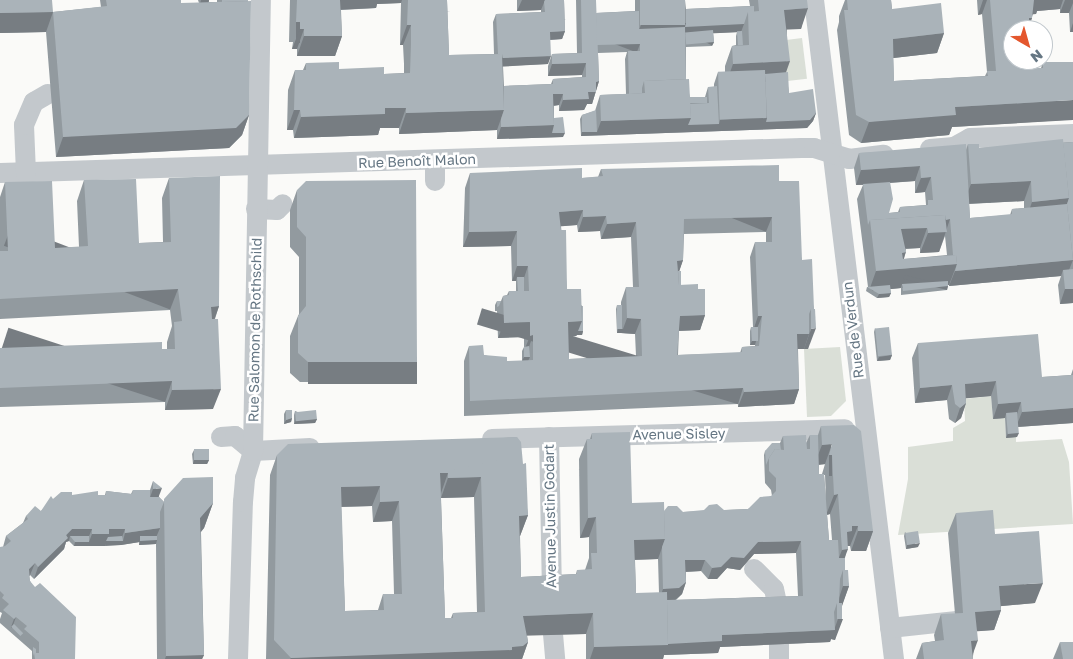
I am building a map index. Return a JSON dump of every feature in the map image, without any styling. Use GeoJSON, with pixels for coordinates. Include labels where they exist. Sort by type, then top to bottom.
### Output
{"type":"FeatureCollection","features":[{"type":"Feature","properties":{"kind":"street","name":"Rue Salomon de Rothschild"},"geometry":{"type":"LineString","coordinates":[[238,659],[243,502],[245,478],[253,451],[261,0]]}},
{"type":"Feature","properties":{"kind":"street","name":"Rue de Verdun"},"geometry":{"type":"LineString","coordinates":[[814,0],[864,427],[894,659]]}},
{"type":"Feature","properties":{"kind":"street"},"geometry":{"type":"LineString","coordinates":[[26,172],[24,125],[34,102],[48,94]]}},
{"type":"Feature","properties":{"kind":"street","name":"Rue Benoît Malon"},"geometry":{"type":"LineString","coordinates":[[0,173],[808,148],[849,159],[954,147],[970,138],[1073,134]]}},
{"type":"Feature","properties":{"kind":"street"},"geometry":{"type":"LineString","coordinates":[[435,161],[435,181]]}},
{"type":"Feature","properties":{"kind":"street"},"geometry":{"type":"LineString","coordinates":[[256,209],[277,210],[283,204]]}},
{"type":"Feature","properties":{"kind":"street","name":"Avenue Sisley"},"geometry":{"type":"LineString","coordinates":[[470,440],[864,427]]}},
{"type":"Feature","properties":{"kind":"street"},"geometry":{"type":"LineString","coordinates":[[220,437],[235,436],[253,451],[332,447]]}},
{"type":"Feature","properties":{"kind":"street","name":"Avenue Justin Godart"},"geometry":{"type":"LineString","coordinates":[[549,437],[552,595]]}},
{"type":"Feature","properties":{"kind":"street"},"geometry":{"type":"LineString","coordinates":[[754,569],[774,589],[778,608]]}},
{"type":"Feature","properties":{"kind":"street"},"geometry":{"type":"LineString","coordinates":[[890,628],[955,621]]}},
{"type":"Feature","properties":{"kind":"street"},"geometry":{"type":"LineString","coordinates":[[553,634],[555,659]]}},
{"type":"Feature","properties":{"kind":"shaded area"},"geometry":{"type":"Polygon","coordinates":[[[802,38],[807,79],[783,82],[778,41],[802,38]]]}},
{"type":"Feature","properties":{"kind":"shaded area"},"geometry":{"type":"Polygon","coordinates":[[[840,347],[846,401],[831,416],[807,417],[804,349],[840,347]]]}},
{"type":"Feature","properties":{"kind":"shaded area"},"geometry":{"type":"Polygon","coordinates":[[[991,396],[993,418],[1005,418],[1006,437],[1016,437],[1016,442],[1062,439],[1069,462],[1073,524],[898,535],[908,479],[908,447],[953,441],[953,428],[965,421],[964,399],[991,396]]]}},
{"type":"Feature","properties":{"kind":"building"},"geometry":{"type":"Polygon","coordinates":[[[0,0],[52,0],[53,12],[0,13],[0,0]]]}},
{"type":"Feature","properties":{"kind":"building"},"geometry":{"type":"Polygon","coordinates":[[[106,0],[181,0],[181,3],[251,1],[249,115],[236,128],[63,137],[53,12],[107,6],[106,0]]]}},
{"type":"Feature","properties":{"kind":"building"},"geometry":{"type":"Polygon","coordinates":[[[222,0],[248,0],[248,1],[222,2],[222,0]]]}},
{"type":"Feature","properties":{"kind":"building"},"geometry":{"type":"Polygon","coordinates":[[[297,0],[340,0],[342,36],[304,36],[304,29],[300,29],[300,22],[296,22],[297,0]]]}},
{"type":"Feature","properties":{"kind":"building"},"geometry":{"type":"Polygon","coordinates":[[[408,0],[447,0],[449,55],[502,54],[504,110],[406,113],[406,108],[385,108],[385,114],[301,117],[300,110],[294,110],[295,70],[306,70],[306,63],[339,62],[339,69],[384,67],[384,74],[410,73],[411,25],[407,25],[408,0]]]}},
{"type":"Feature","properties":{"kind":"building"},"geometry":{"type":"Polygon","coordinates":[[[545,0],[564,0],[565,31],[550,32],[551,56],[503,58],[502,54],[498,54],[496,14],[545,12],[545,0]]]}},
{"type":"Feature","properties":{"kind":"building"},"geometry":{"type":"Polygon","coordinates":[[[581,0],[596,0],[599,81],[596,82],[596,92],[588,92],[589,99],[563,100],[563,94],[553,94],[554,125],[501,127],[504,110],[504,86],[553,84],[553,79],[586,77],[586,63],[552,64],[552,54],[582,53],[581,0]]]}},
{"type":"Feature","properties":{"kind":"building"},"geometry":{"type":"Polygon","coordinates":[[[640,0],[685,0],[685,25],[640,25],[640,0]]]}},
{"type":"Feature","properties":{"kind":"building"},"geometry":{"type":"Polygon","coordinates":[[[758,0],[807,0],[808,8],[784,10],[790,61],[733,64],[732,46],[749,45],[748,12],[759,11],[758,0]]]}},
{"type":"Feature","properties":{"kind":"building"},"geometry":{"type":"Polygon","coordinates":[[[847,0],[891,0],[892,9],[941,3],[944,33],[893,39],[894,81],[988,76],[987,71],[996,71],[990,0],[1034,0],[1032,18],[1029,18],[1029,20],[1003,20],[1003,70],[1053,70],[1053,62],[1073,62],[1073,100],[955,107],[956,115],[869,122],[856,115],[844,10],[848,10],[847,0]]]}},
{"type":"Feature","properties":{"kind":"building"},"geometry":{"type":"Polygon","coordinates":[[[754,6],[754,12],[748,12],[744,24],[685,27],[686,9],[754,6]]]}},
{"type":"Feature","properties":{"kind":"building"},"geometry":{"type":"Polygon","coordinates":[[[639,11],[639,29],[685,27],[686,79],[644,81],[642,93],[629,94],[628,51],[640,51],[640,44],[597,45],[596,13],[639,11]]]}},
{"type":"Feature","properties":{"kind":"building"},"geometry":{"type":"Polygon","coordinates":[[[713,30],[714,42],[686,44],[685,32],[713,30]]]}},
{"type":"Feature","properties":{"kind":"building"},"geometry":{"type":"Polygon","coordinates":[[[737,31],[742,31],[743,45],[738,45],[737,31]]]}},
{"type":"Feature","properties":{"kind":"building"},"geometry":{"type":"Polygon","coordinates":[[[765,70],[767,118],[720,120],[718,72],[765,70]]]}},
{"type":"Feature","properties":{"kind":"building"},"geometry":{"type":"Polygon","coordinates":[[[788,72],[789,93],[813,89],[816,113],[810,120],[766,122],[765,74],[788,72]]]}},
{"type":"Feature","properties":{"kind":"building"},"geometry":{"type":"Polygon","coordinates":[[[689,79],[691,118],[601,121],[600,95],[645,93],[644,81],[689,79]]]}},
{"type":"Feature","properties":{"kind":"building"},"geometry":{"type":"Polygon","coordinates":[[[717,86],[719,124],[688,125],[691,118],[690,104],[709,103],[708,87],[717,86]]]}},
{"type":"Feature","properties":{"kind":"building"},"geometry":{"type":"Polygon","coordinates":[[[690,97],[707,97],[707,103],[690,103],[690,97]]]}},
{"type":"Feature","properties":{"kind":"building"},"geometry":{"type":"Polygon","coordinates":[[[596,110],[597,132],[582,132],[582,115],[596,110]]]}},
{"type":"Feature","properties":{"kind":"building"},"geometry":{"type":"Polygon","coordinates":[[[563,117],[565,133],[552,133],[554,118],[563,117]]]}},
{"type":"Feature","properties":{"kind":"building"},"geometry":{"type":"Polygon","coordinates":[[[1063,139],[1069,198],[1032,202],[1031,181],[971,184],[968,144],[979,144],[979,148],[1063,139]]]}},
{"type":"Feature","properties":{"kind":"building"},"geometry":{"type":"Polygon","coordinates":[[[1073,142],[1073,260],[1063,143],[1073,142]]]}},
{"type":"Feature","properties":{"kind":"building"},"geometry":{"type":"Polygon","coordinates":[[[966,144],[970,218],[1012,214],[1012,209],[1067,204],[1073,260],[955,271],[957,264],[956,255],[953,255],[950,219],[946,220],[945,215],[870,220],[868,225],[863,184],[890,182],[893,199],[889,213],[900,212],[900,207],[928,205],[928,200],[933,200],[931,177],[921,178],[920,166],[861,170],[859,153],[966,144]]]}},
{"type":"Feature","properties":{"kind":"building"},"geometry":{"type":"Polygon","coordinates":[[[779,165],[779,181],[799,181],[802,260],[812,259],[814,309],[811,309],[809,314],[809,334],[797,334],[799,389],[744,392],[743,388],[470,401],[469,346],[483,345],[484,355],[507,357],[507,361],[533,360],[533,335],[530,336],[530,322],[504,323],[503,296],[509,295],[509,291],[529,291],[528,266],[517,266],[517,231],[469,232],[470,173],[582,168],[582,178],[603,176],[601,169],[779,165]],[[583,210],[559,212],[561,230],[566,230],[567,289],[581,289],[582,321],[568,322],[569,359],[642,356],[641,319],[627,318],[626,287],[639,287],[636,222],[607,224],[606,216],[583,217],[583,210]],[[772,217],[684,219],[683,260],[677,261],[679,285],[698,284],[698,289],[705,289],[705,315],[680,316],[677,355],[742,352],[742,347],[759,346],[762,316],[758,316],[755,242],[772,242],[772,217]]]}},
{"type":"Feature","properties":{"kind":"building"},"geometry":{"type":"Polygon","coordinates":[[[220,176],[219,306],[211,307],[212,319],[218,319],[221,389],[172,390],[172,381],[0,388],[0,348],[162,342],[162,349],[175,349],[174,322],[182,321],[178,289],[0,299],[0,251],[8,251],[5,182],[52,181],[55,248],[88,246],[84,180],[136,179],[139,243],[171,242],[169,178],[220,176]]]}},
{"type":"Feature","properties":{"kind":"building"},"geometry":{"type":"Polygon","coordinates":[[[416,180],[417,362],[308,362],[298,353],[298,316],[306,306],[306,237],[297,227],[297,190],[306,181],[416,180]]]}},
{"type":"Feature","properties":{"kind":"building"},"geometry":{"type":"Polygon","coordinates":[[[945,215],[947,232],[928,233],[927,228],[901,229],[906,252],[902,253],[903,259],[956,255],[957,264],[876,271],[870,220],[945,215]]]}},
{"type":"Feature","properties":{"kind":"building"},"geometry":{"type":"Polygon","coordinates":[[[1073,269],[1073,289],[1065,289],[1063,270],[1073,269]]]}},
{"type":"Feature","properties":{"kind":"building"},"geometry":{"type":"Polygon","coordinates":[[[678,271],[681,271],[681,285],[679,285],[678,271]]]}},
{"type":"Feature","properties":{"kind":"building"},"geometry":{"type":"Polygon","coordinates":[[[517,277],[524,277],[524,291],[518,291],[517,277]]]}},
{"type":"Feature","properties":{"kind":"building"},"geometry":{"type":"Polygon","coordinates":[[[948,281],[948,286],[903,291],[902,284],[948,281]]]}},
{"type":"Feature","properties":{"kind":"building"},"geometry":{"type":"Polygon","coordinates":[[[890,285],[891,293],[879,294],[867,287],[890,285]]]}},
{"type":"Feature","properties":{"kind":"building"},"geometry":{"type":"Polygon","coordinates":[[[497,301],[501,301],[497,307],[497,301]]]}},
{"type":"Feature","properties":{"kind":"building"},"geometry":{"type":"Polygon","coordinates":[[[617,305],[622,305],[622,329],[617,329],[617,305]]]}},
{"type":"Feature","properties":{"kind":"building"},"geometry":{"type":"Polygon","coordinates":[[[582,306],[583,331],[578,331],[582,321],[582,306]]]}},
{"type":"Feature","properties":{"kind":"building"},"geometry":{"type":"Polygon","coordinates":[[[811,309],[815,309],[816,328],[811,329],[811,309]]]}},
{"type":"Feature","properties":{"kind":"building"},"geometry":{"type":"Polygon","coordinates":[[[751,327],[758,327],[758,341],[752,341],[751,327]]]}},
{"type":"Feature","properties":{"kind":"building"},"geometry":{"type":"Polygon","coordinates":[[[889,327],[892,355],[878,356],[875,328],[889,327]]]}},
{"type":"Feature","properties":{"kind":"building"},"geometry":{"type":"Polygon","coordinates":[[[1038,334],[1042,377],[1073,375],[1073,408],[1022,412],[1021,402],[998,404],[996,381],[965,384],[966,403],[960,408],[955,404],[952,385],[920,388],[918,343],[1038,334]]]}},
{"type":"Feature","properties":{"kind":"building"},"geometry":{"type":"Polygon","coordinates":[[[529,346],[530,357],[524,357],[524,347],[529,346]]]}},
{"type":"Feature","properties":{"kind":"building"},"geometry":{"type":"Polygon","coordinates":[[[286,410],[292,410],[292,418],[286,420],[286,410]]]}},
{"type":"Feature","properties":{"kind":"building"},"geometry":{"type":"Polygon","coordinates":[[[316,410],[317,419],[296,421],[295,412],[316,410]]]}},
{"type":"Feature","properties":{"kind":"building"},"geometry":{"type":"Polygon","coordinates":[[[1017,412],[1019,433],[1008,434],[1006,413],[1017,412]]]}},
{"type":"Feature","properties":{"kind":"building"},"geometry":{"type":"Polygon","coordinates":[[[854,425],[861,431],[873,531],[858,531],[858,526],[852,526],[852,531],[847,532],[848,549],[842,550],[838,494],[834,495],[832,455],[829,455],[832,444],[822,445],[821,426],[854,425]]]}},
{"type":"Feature","properties":{"kind":"building"},"geometry":{"type":"Polygon","coordinates":[[[630,432],[632,503],[664,502],[665,539],[634,540],[636,593],[667,592],[668,645],[594,647],[593,613],[523,616],[528,642],[523,646],[512,647],[512,650],[291,658],[274,640],[277,455],[288,444],[517,437],[521,442],[523,464],[526,463],[528,515],[519,516],[521,577],[577,574],[577,570],[592,569],[591,553],[597,553],[596,517],[588,518],[587,439],[592,439],[592,433],[630,432]],[[440,473],[445,618],[453,618],[453,613],[485,612],[481,477],[448,478],[448,473],[440,473]],[[380,486],[341,487],[345,611],[384,610],[383,594],[402,594],[399,501],[380,502],[380,486]]]}},
{"type":"Feature","properties":{"kind":"building"},"geometry":{"type":"Polygon","coordinates":[[[806,435],[807,449],[810,449],[810,435],[818,435],[819,474],[824,474],[829,540],[838,540],[839,558],[845,558],[845,570],[843,570],[840,579],[839,603],[837,603],[834,612],[835,630],[722,635],[722,641],[668,644],[667,600],[803,596],[801,541],[758,542],[744,558],[731,557],[721,567],[712,568],[705,560],[685,560],[686,582],[679,588],[663,589],[662,547],[665,539],[664,511],[668,506],[677,506],[683,512],[704,510],[709,505],[717,504],[724,510],[748,509],[760,497],[771,496],[776,491],[776,478],[769,471],[769,458],[775,449],[784,450],[783,436],[806,435]]]}},
{"type":"Feature","properties":{"kind":"building"},"geometry":{"type":"Polygon","coordinates":[[[772,443],[780,443],[781,450],[775,449],[766,465],[765,451],[772,443]]]}},
{"type":"Feature","properties":{"kind":"building"},"geometry":{"type":"Polygon","coordinates":[[[194,449],[209,449],[209,460],[194,460],[194,449]]]}},
{"type":"Feature","properties":{"kind":"building"},"geometry":{"type":"Polygon","coordinates":[[[213,477],[213,503],[200,518],[204,655],[166,656],[164,499],[183,478],[213,477]]]}},
{"type":"Feature","properties":{"kind":"building"},"geometry":{"type":"Polygon","coordinates":[[[153,481],[162,488],[153,489],[153,481]]]}},
{"type":"Feature","properties":{"kind":"building"},"geometry":{"type":"Polygon","coordinates":[[[133,490],[150,490],[150,497],[159,497],[164,502],[160,512],[160,528],[125,533],[125,529],[109,529],[109,534],[92,534],[92,529],[72,529],[66,535],[68,538],[38,567],[35,563],[29,569],[30,581],[35,587],[40,583],[76,617],[75,659],[35,659],[34,653],[39,653],[39,642],[24,629],[27,626],[3,610],[9,604],[2,598],[4,595],[0,591],[0,547],[5,546],[11,541],[6,536],[28,519],[26,516],[35,506],[41,511],[51,496],[53,499],[61,492],[72,492],[72,495],[98,491],[98,495],[106,495],[106,491],[132,494],[133,490]]]}},
{"type":"Feature","properties":{"kind":"building"},"geometry":{"type":"Polygon","coordinates":[[[993,510],[995,534],[1039,531],[1043,583],[999,586],[1001,610],[975,612],[978,640],[971,641],[973,659],[924,659],[922,643],[944,640],[941,614],[963,613],[956,513],[993,510]]]}},
{"type":"Feature","properties":{"kind":"building"},"geometry":{"type":"Polygon","coordinates":[[[918,531],[920,543],[907,545],[905,533],[918,531]]]}},
{"type":"Feature","properties":{"kind":"building"},"geometry":{"type":"Polygon","coordinates":[[[70,536],[89,536],[89,542],[75,542],[70,536]]]}},
{"type":"Feature","properties":{"kind":"building"},"geometry":{"type":"Polygon","coordinates":[[[122,536],[123,541],[106,541],[108,537],[122,536]]]}},
{"type":"Feature","properties":{"kind":"building"},"geometry":{"type":"Polygon","coordinates":[[[140,536],[157,536],[157,540],[140,541],[140,536]]]}},
{"type":"Feature","properties":{"kind":"building"},"geometry":{"type":"Polygon","coordinates":[[[843,570],[848,570],[849,586],[843,586],[843,570]]]}},
{"type":"Feature","properties":{"kind":"building"},"geometry":{"type":"Polygon","coordinates":[[[837,603],[842,603],[842,619],[837,619],[837,603]]]}},
{"type":"Feature","properties":{"kind":"building"},"geometry":{"type":"Polygon","coordinates":[[[14,624],[23,633],[20,636],[11,627],[14,624]]]}},
{"type":"Feature","properties":{"kind":"building"},"geometry":{"type":"Polygon","coordinates":[[[1060,642],[1073,642],[1073,659],[1063,659],[1060,642]]]}},
{"type":"Feature","properties":{"kind":"building"},"geometry":{"type":"Polygon","coordinates":[[[33,647],[36,649],[36,653],[33,656],[33,647]]]}}]}
